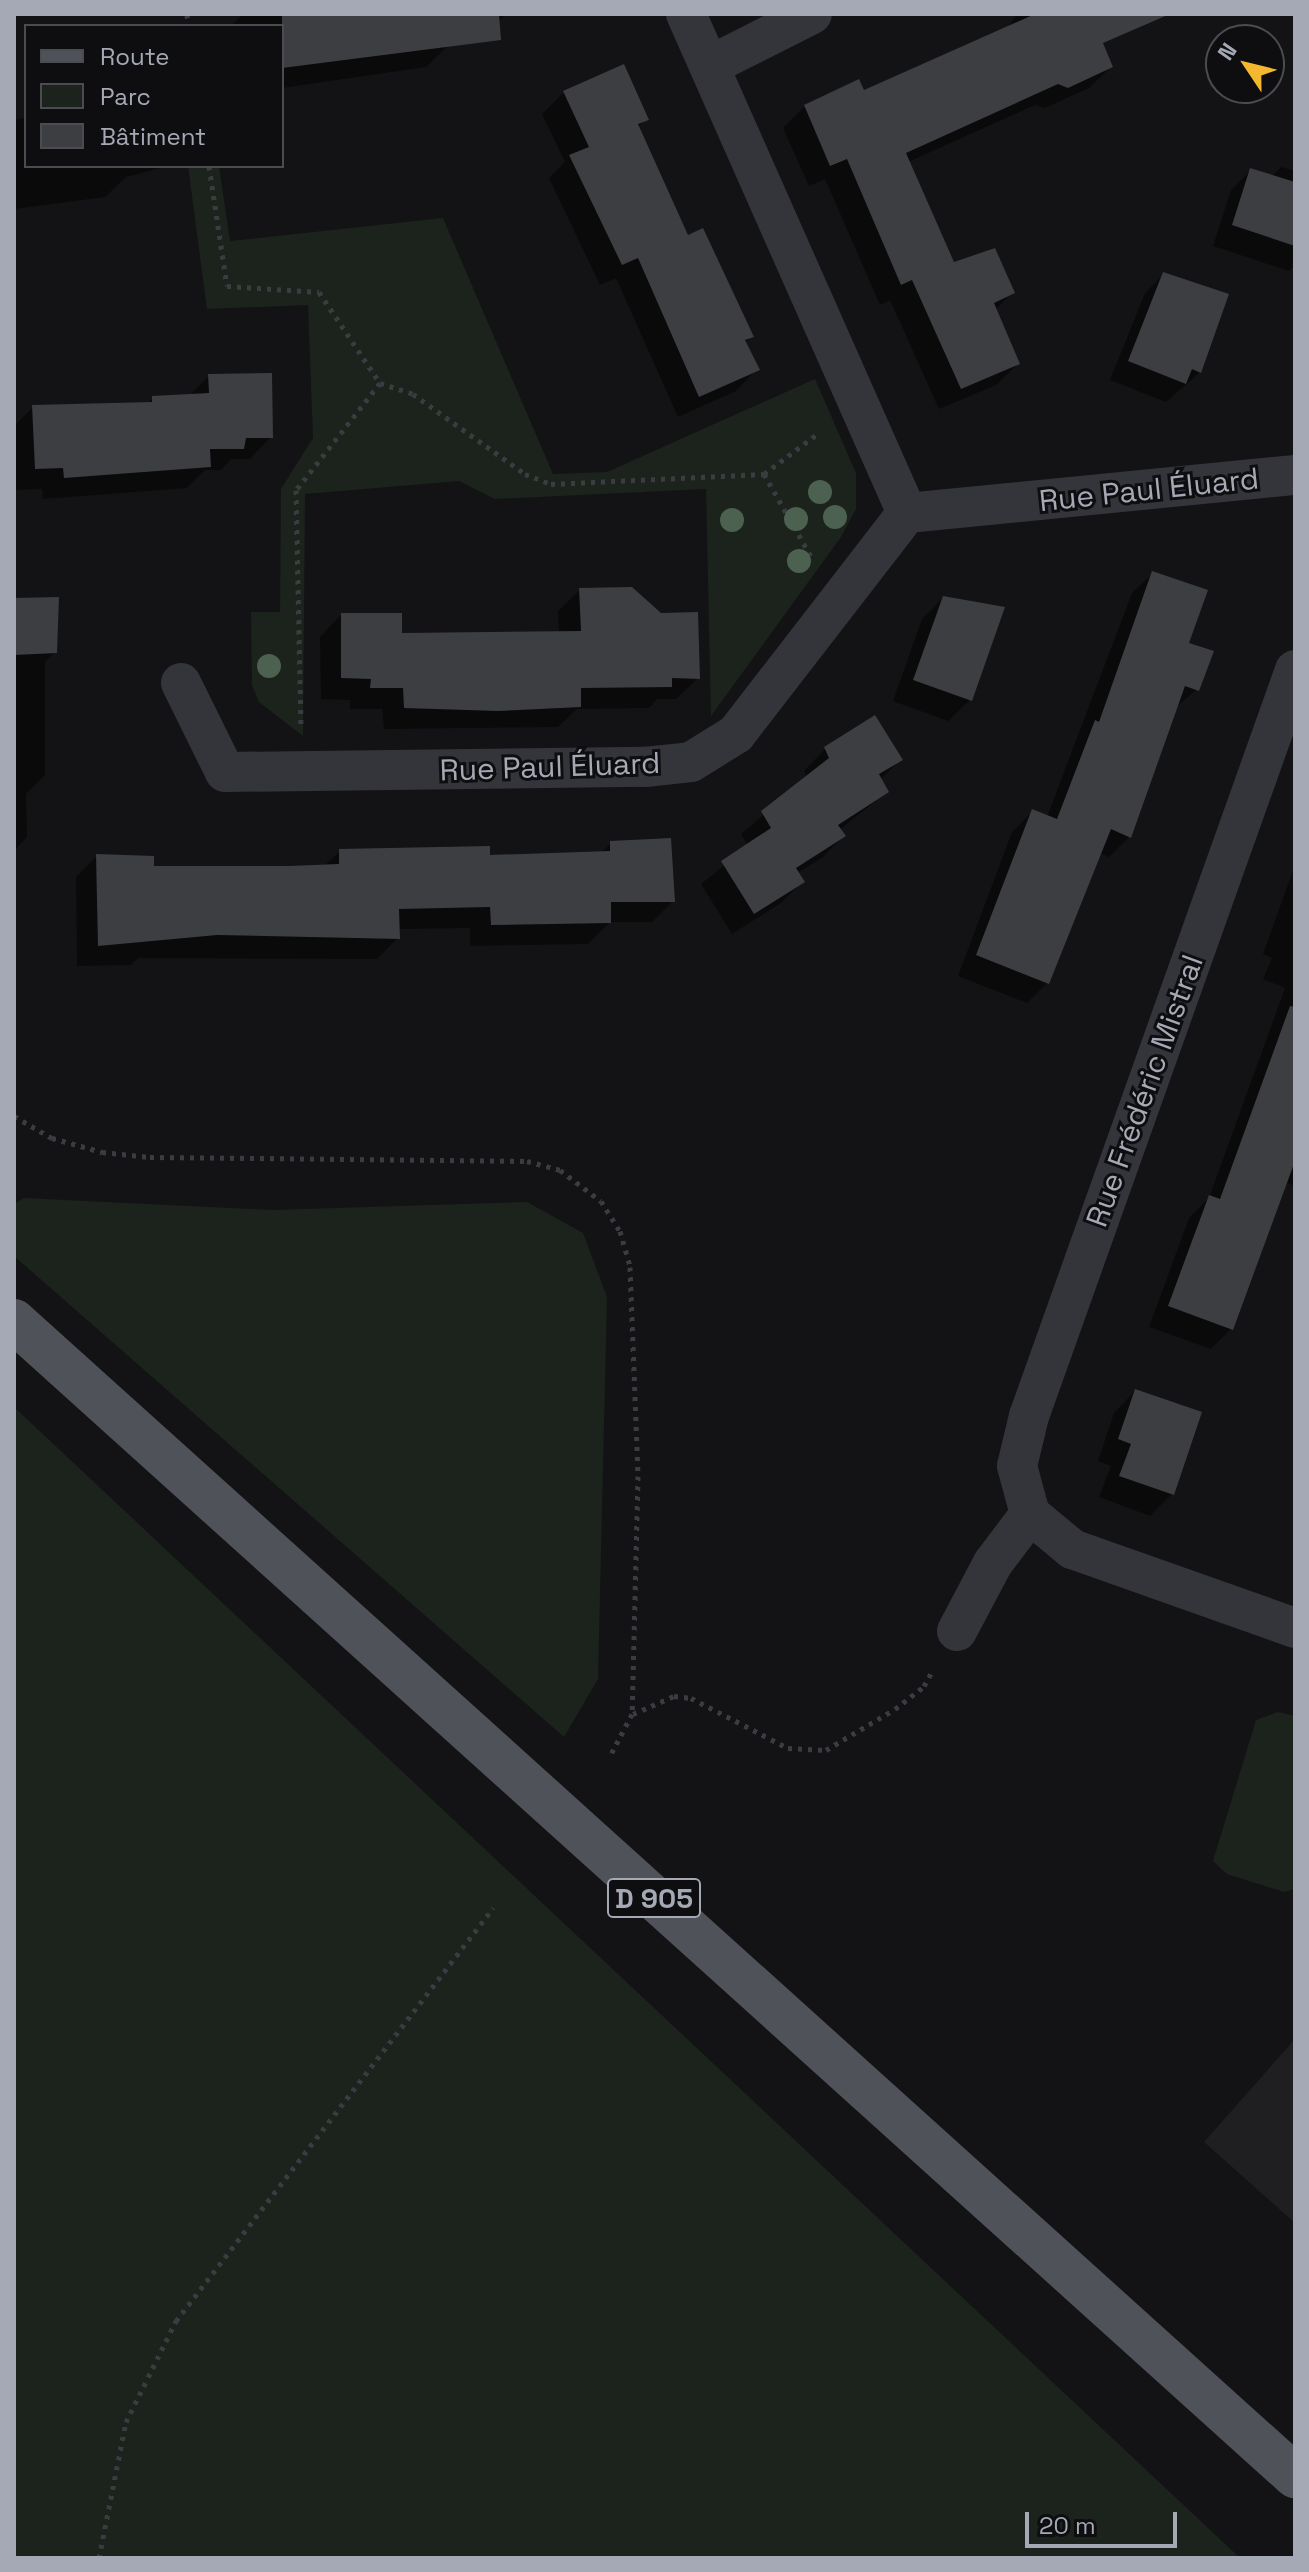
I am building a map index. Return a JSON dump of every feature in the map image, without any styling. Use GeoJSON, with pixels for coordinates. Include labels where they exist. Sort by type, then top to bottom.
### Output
{"type":"FeatureCollection","features":[{"type":"Feature","properties":{"kind":"main road","name":"D 905"},"geometry":{"type":"LineString","coordinates":[[14,1321],[1295,2476]]}},
{"type":"Feature","properties":{"kind":"street"},"geometry":{"type":"LineString","coordinates":[[686,14],[907,513]]}},
{"type":"Feature","properties":{"kind":"street"},"geometry":{"type":"LineString","coordinates":[[711,65],[812,14]]}},
{"type":"Feature","properties":{"kind":"street","name":"Rue Paul Éluard"},"geometry":{"type":"LineString","coordinates":[[181,683],[225,772],[302,773],[691,762],[736,734],[907,513],[1295,475]]}},
{"type":"Feature","properties":{"kind":"street","name":"Rue Frédéric Mistral"},"geometry":{"type":"LineString","coordinates":[[1030,1514],[1017,1466],[1029,1416],[1295,670]]}},
{"type":"Feature","properties":{"kind":"street"},"geometry":{"type":"LineString","coordinates":[[957,1631],[993,1563],[1030,1514],[1072,1549],[1295,1628]]}},
{"type":"Feature","properties":{"kind":"path"},"geometry":{"type":"LineString","coordinates":[[209,168],[227,286],[319,292],[380,383],[413,394],[539,481],[764,474],[859,403]]}},
{"type":"Feature","properties":{"kind":"path"},"geometry":{"type":"LineString","coordinates":[[302,773],[296,490],[380,383]]}},
{"type":"Feature","properties":{"kind":"path"},"geometry":{"type":"LineString","coordinates":[[764,474],[838,601]]}},
{"type":"Feature","properties":{"kind":"path"},"geometry":{"type":"LineString","coordinates":[[14,1116],[52,1138],[102,1152],[150,1157],[527,1161],[560,1170],[601,1201],[620,1231],[630,1267],[638,1476],[632,1714],[610,1756]]}},
{"type":"Feature","properties":{"kind":"path"},"geometry":{"type":"LineString","coordinates":[[632,1714],[674,1696],[691,1698],[788,1748],[826,1750],[845,1743],[924,1686],[957,1631]]}},
{"type":"Feature","properties":{"kind":"path"},"geometry":{"type":"LineString","coordinates":[[99,2558],[126,2422],[176,2321],[493,1908]]}},
{"type":"Feature","properties":{"kind":"shaded area"},"geometry":{"type":"Polygon","coordinates":[[[1295,2039],[1295,2223],[1204,2142],[1295,2039]]]}},
{"type":"Feature","properties":{"kind":"green space"},"geometry":{"type":"Polygon","coordinates":[[[188,168],[219,168],[230,241],[443,218],[553,474],[607,472],[815,379],[856,473],[856,509],[841,537],[711,716],[706,489],[495,499],[459,481],[305,494],[303,736],[259,702],[252,685],[251,612],[280,612],[281,489],[313,438],[308,305],[207,309],[188,168]]]}},
{"type":"Feature","properties":{"kind":"green space"},"geometry":{"type":"Polygon","coordinates":[[[24,1198],[274,1210],[527,1202],[583,1233],[607,1297],[598,1679],[564,1737],[14,1256],[14,1204],[24,1198]]]}},
{"type":"Feature","properties":{"kind":"green space"},"geometry":{"type":"Polygon","coordinates":[[[14,1407],[1240,2558],[14,2558],[14,1407]]]}},
{"type":"Feature","properties":{"kind":"green space"},"geometry":{"type":"Polygon","coordinates":[[[1278,1712],[1295,1716],[1295,1889],[1284,1892],[1227,1874],[1213,1861],[1256,1720],[1278,1712]]]}},
{"type":"Feature","properties":{"kind":"building"},"geometry":{"type":"Polygon","coordinates":[[[282,14],[499,14],[501,40],[284,68],[282,14]]]}},
{"type":"Feature","properties":{"kind":"building"},"geometry":{"type":"Polygon","coordinates":[[[1035,14],[1170,14],[1103,43],[1113,67],[1068,88],[1058,84],[906,153],[954,262],[995,248],[1015,293],[994,303],[1020,364],[961,389],[912,280],[901,285],[847,159],[830,166],[804,105],[859,79],[864,90],[1035,14]]]}},
{"type":"Feature","properties":{"kind":"building"},"geometry":{"type":"Polygon","coordinates":[[[624,64],[649,120],[638,124],[688,235],[703,228],[754,337],[745,340],[760,370],[699,397],[638,258],[622,265],[569,155],[589,147],[563,91],[624,64]]]}},
{"type":"Feature","properties":{"kind":"building"},"geometry":{"type":"Polygon","coordinates":[[[1250,168],[1295,182],[1295,246],[1232,225],[1250,168]]]}},
{"type":"Feature","properties":{"kind":"building"},"geometry":{"type":"Polygon","coordinates":[[[1163,272],[1229,294],[1201,373],[1192,369],[1186,384],[1128,361],[1163,272]]]}},
{"type":"Feature","properties":{"kind":"building"},"geometry":{"type":"Polygon","coordinates":[[[272,373],[273,438],[246,438],[244,449],[210,449],[211,467],[64,478],[63,468],[35,469],[32,405],[152,402],[152,396],[209,393],[208,374],[272,373]]]}},
{"type":"Feature","properties":{"kind":"building"},"geometry":{"type":"Polygon","coordinates":[[[1152,571],[1208,590],[1189,643],[1214,651],[1199,691],[1185,686],[1131,838],[1111,829],[1049,984],[976,955],[1032,809],[1057,819],[1095,720],[1099,722],[1152,571]]]}},
{"type":"Feature","properties":{"kind":"building"},"geometry":{"type":"Polygon","coordinates":[[[632,587],[661,613],[698,612],[700,679],[672,678],[672,687],[581,688],[581,707],[498,711],[404,708],[403,688],[370,688],[371,679],[341,678],[341,613],[402,613],[402,633],[581,631],[579,588],[632,587]]]}},
{"type":"Feature","properties":{"kind":"building"},"geometry":{"type":"Polygon","coordinates":[[[943,596],[1005,607],[972,701],[913,680],[943,596]]]}},
{"type":"Feature","properties":{"kind":"building"},"geometry":{"type":"Polygon","coordinates":[[[59,597],[57,653],[14,655],[14,598],[59,597]]]}},
{"type":"Feature","properties":{"kind":"building"},"geometry":{"type":"Polygon","coordinates":[[[875,715],[903,760],[879,774],[889,792],[838,825],[846,836],[796,868],[805,882],[754,914],[721,861],[771,828],[761,811],[829,758],[824,747],[875,715]]]}},
{"type":"Feature","properties":{"kind":"building"},"geometry":{"type":"Polygon","coordinates":[[[671,838],[675,902],[611,902],[611,923],[491,925],[490,907],[399,909],[400,939],[217,935],[98,946],[96,854],[154,856],[154,866],[289,866],[339,864],[339,849],[490,846],[490,855],[610,851],[610,841],[671,838]]]}},
{"type":"Feature","properties":{"kind":"building"},"geometry":{"type":"Polygon","coordinates":[[[1290,1006],[1295,1007],[1295,1161],[1233,1330],[1168,1306],[1209,1195],[1220,1199],[1290,1006]]]}},
{"type":"Feature","properties":{"kind":"building"},"geometry":{"type":"Polygon","coordinates":[[[1135,1389],[1202,1412],[1174,1495],[1119,1476],[1131,1444],[1118,1439],[1135,1389]]]}}]}
